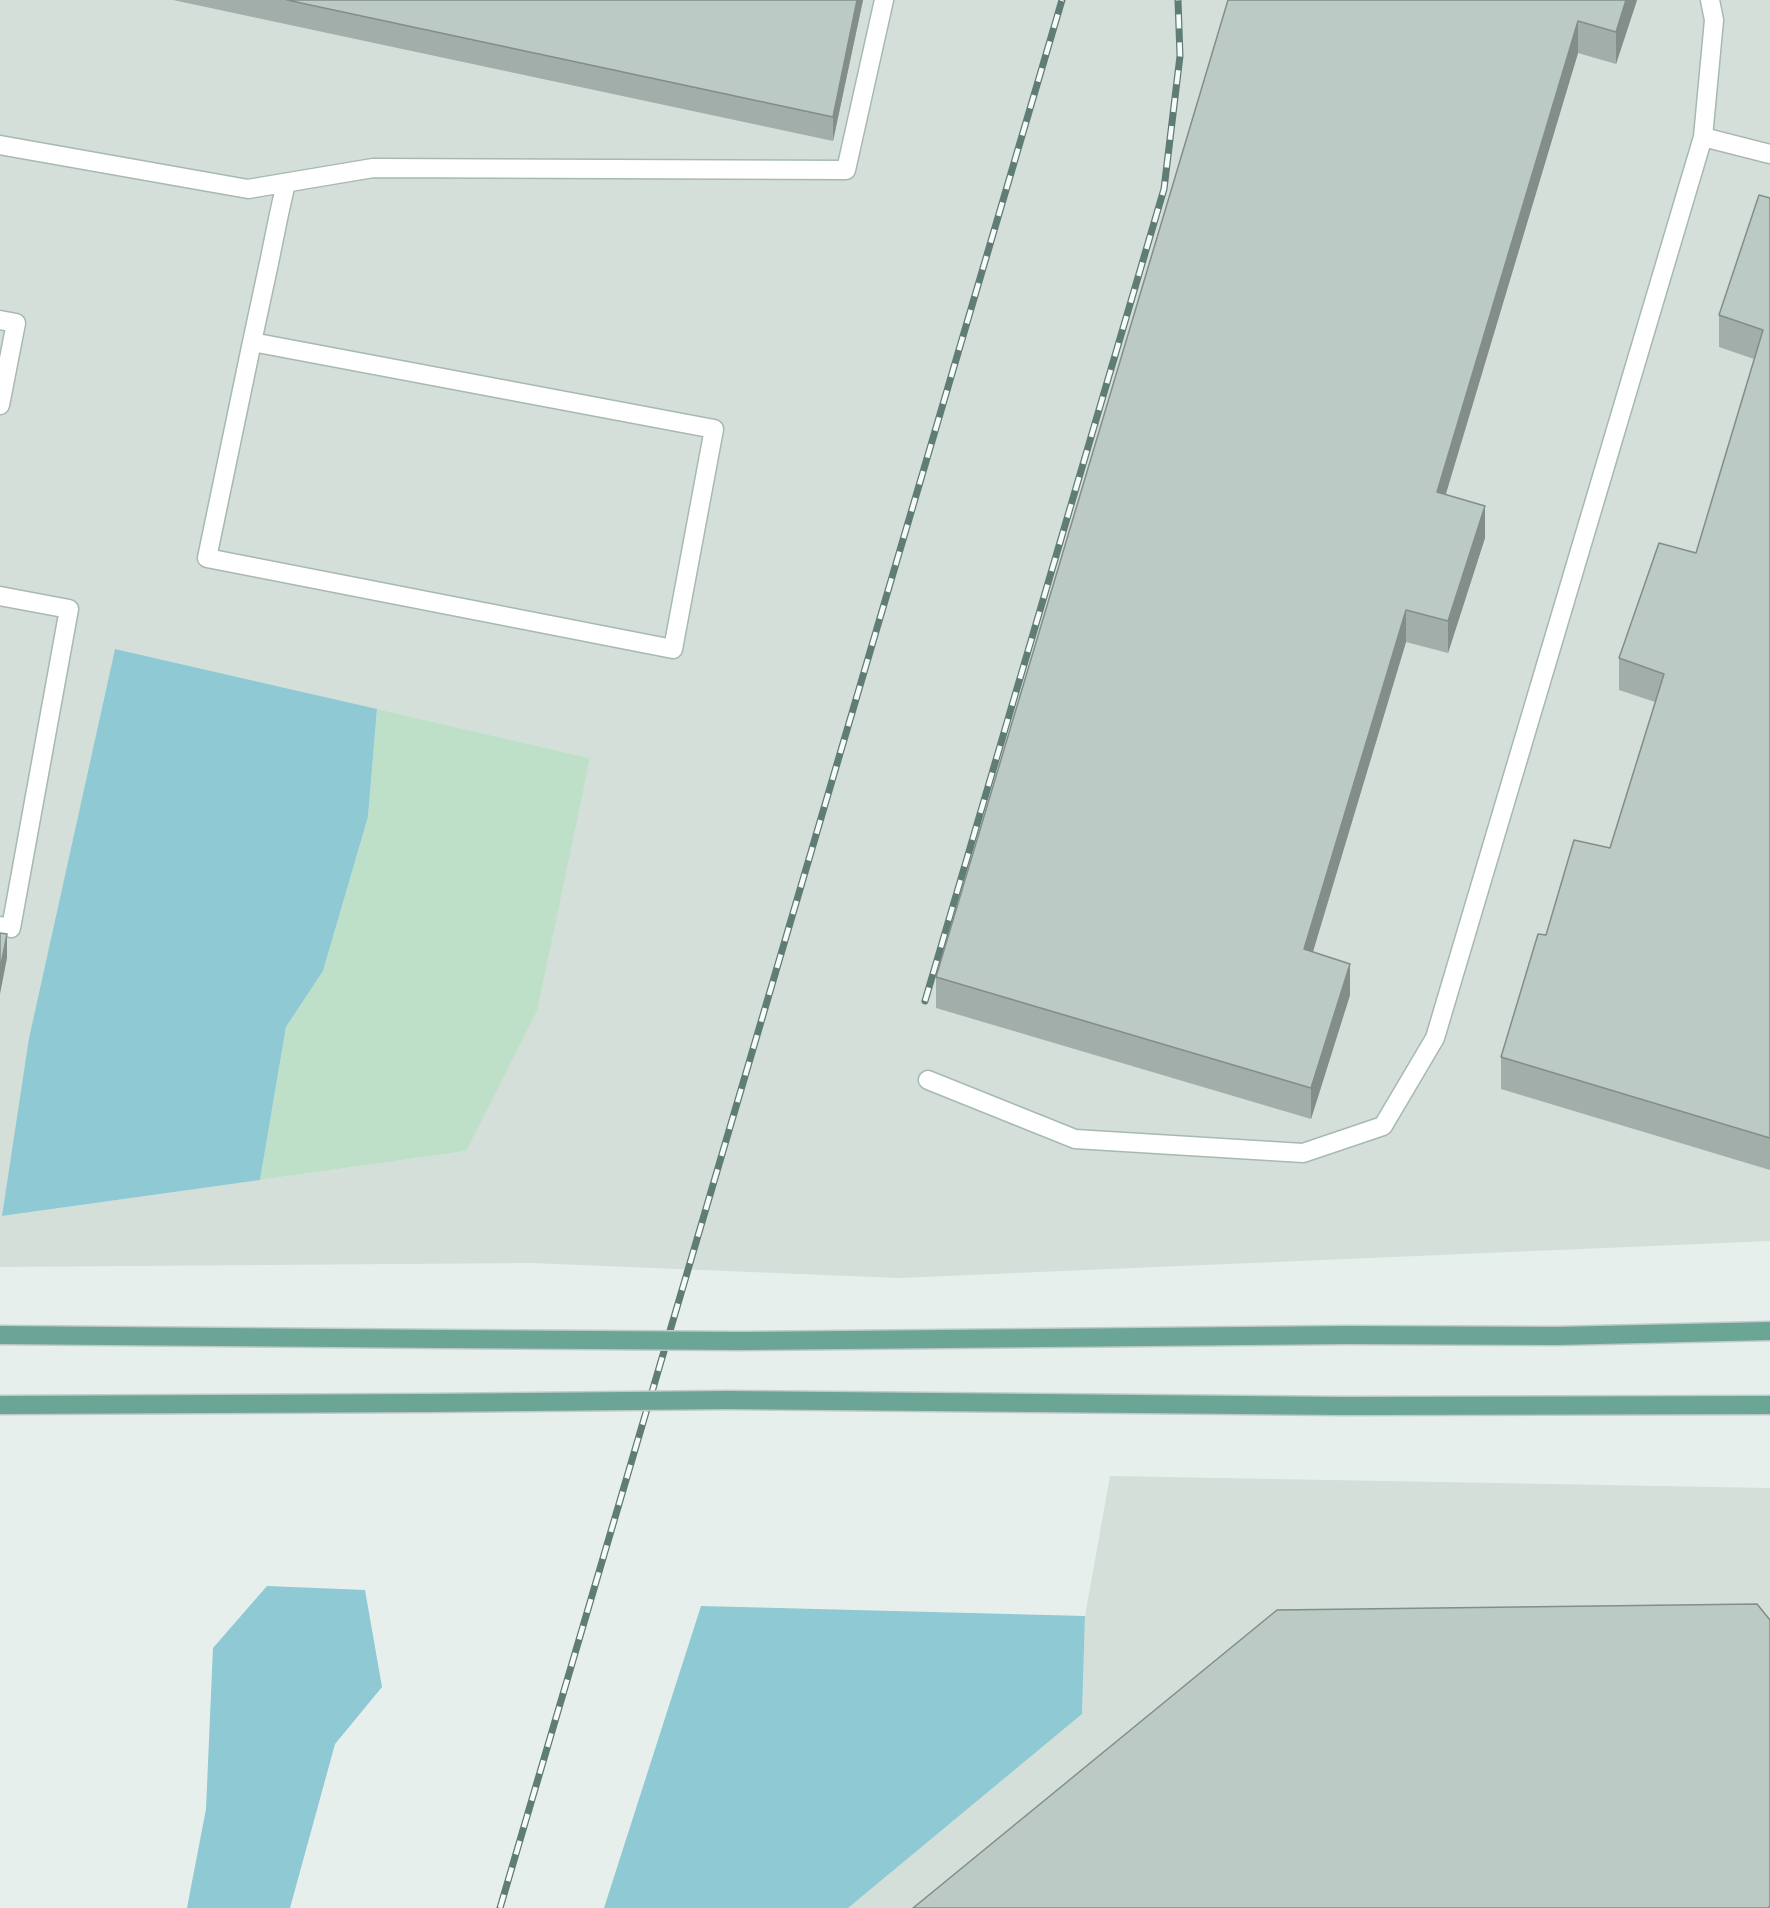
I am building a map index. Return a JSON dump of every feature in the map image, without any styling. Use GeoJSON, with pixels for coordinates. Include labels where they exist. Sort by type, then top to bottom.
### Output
{"type":"FeatureCollection","features":[{"type":"Feature","properties":{"kind":"main road"},"geometry":{"type":"LineString","coordinates":[[0,1335],[743,1341],[1345,1335],[1556,1336],[1770,1331]]}},
{"type":"Feature","properties":{"kind":"main road"},"geometry":{"type":"LineString","coordinates":[[0,1405],[727,1400],[1331,1406],[1770,1405]]}},
{"type":"Feature","properties":{"kind":"lane"},"geometry":{"type":"LineString","coordinates":[[0,145],[248,189],[373,168],[846,170],[884,0]]}},
{"type":"Feature","properties":{"kind":"lane"},"geometry":{"type":"LineString","coordinates":[[928,1080],[1075,1139],[1303,1153],[1383,1126],[1435,1038],[1703,137],[1714,20],[1710,0]]}},
{"type":"Feature","properties":{"kind":"lane"},"geometry":{"type":"LineString","coordinates":[[1703,137],[1770,154]]}},
{"type":"Feature","properties":{"kind":"lane"},"geometry":{"type":"LineString","coordinates":[[252,342],[714,429],[673,649],[207,558],[252,342],[286,183]]}},
{"type":"Feature","properties":{"kind":"lane"},"geometry":{"type":"LineString","coordinates":[[0,320],[16,323],[0,405]]}},
{"type":"Feature","properties":{"kind":"lane"},"geometry":{"type":"LineString","coordinates":[[0,596],[69,609],[11,928],[0,926]]}},
{"type":"Feature","properties":{"kind":"shaded area"},"geometry":{"type":"Polygon","coordinates":[[[0,0],[1770,0],[1770,1241],[898,1278],[531,1263],[0,1267],[0,0]],[[115,649],[29,1038],[3,1216],[466,1151],[590,758],[115,649]]]}},
{"type":"Feature","properties":{"kind":"shaded area"},"geometry":{"type":"Polygon","coordinates":[[[1110,1476],[1770,1488],[1770,1908],[848,1908],[1082,1714],[1085,1616],[1110,1476]]]}},
{"type":"Feature","properties":{"kind":"green space"},"geometry":{"type":"Polygon","coordinates":[[[377,709],[590,758],[537,1011],[466,1151],[260,1180],[286,1027],[323,971],[368,817],[377,709]]]}},
{"type":"Feature","properties":{"kind":"water"},"geometry":{"type":"Polygon","coordinates":[[[115,649],[377,709],[368,817],[323,971],[286,1027],[260,1180],[2,1216],[29,1038],[115,649]]]}},
{"type":"Feature","properties":{"kind":"water"},"geometry":{"type":"Polygon","coordinates":[[[267,1586],[365,1590],[382,1687],[335,1744],[290,1908],[187,1908],[206,1809],[213,1648],[267,1586]]]}},
{"type":"Feature","properties":{"kind":"water"},"geometry":{"type":"Polygon","coordinates":[[[701,1606],[1085,1616],[1082,1714],[848,1908],[604,1908],[701,1606]]]}},
{"type":"Feature","properties":{"kind":"building"},"geometry":{"type":"Polygon","coordinates":[[[287,0],[857,0],[833,117],[287,0]]]}},
{"type":"Feature","properties":{"kind":"building"},"geometry":{"type":"Polygon","coordinates":[[[1228,0],[1626,0],[1616,32],[1578,21],[1437,492],[1485,506],[1448,621],[1406,610],[1304,949],[1350,964],[1311,1088],[936,977],[1228,0]]]}},
{"type":"Feature","properties":{"kind":"building"},"geometry":{"type":"Polygon","coordinates":[[[1759,195],[1770,198],[1770,1138],[1501,1057],[1538,934],[1546,935],[1574,840],[1610,848],[1664,674],[1619,658],[1659,543],[1696,553],[1763,330],[1719,315],[1759,195]]]}},
{"type":"Feature","properties":{"kind":"building"},"geometry":{"type":"Polygon","coordinates":[[[0,933],[7,934],[0,970],[0,933]]]}},
{"type":"Feature","properties":{"kind":"building"},"geometry":{"type":"Polygon","coordinates":[[[1757,1604],[1770,1620],[1770,1906],[1768,1908],[913,1908],[1277,1610],[1757,1604]]]}},
{"type":"Feature","properties":{"kind":"railway"},"geometry":{"type":"LineString","coordinates":[[500,1908],[1062,0]]}},
{"type":"Feature","properties":{"kind":"railway"},"geometry":{"type":"LineString","coordinates":[[925,1001],[1164,189],[1180,56],[1178,0]]}}]}
